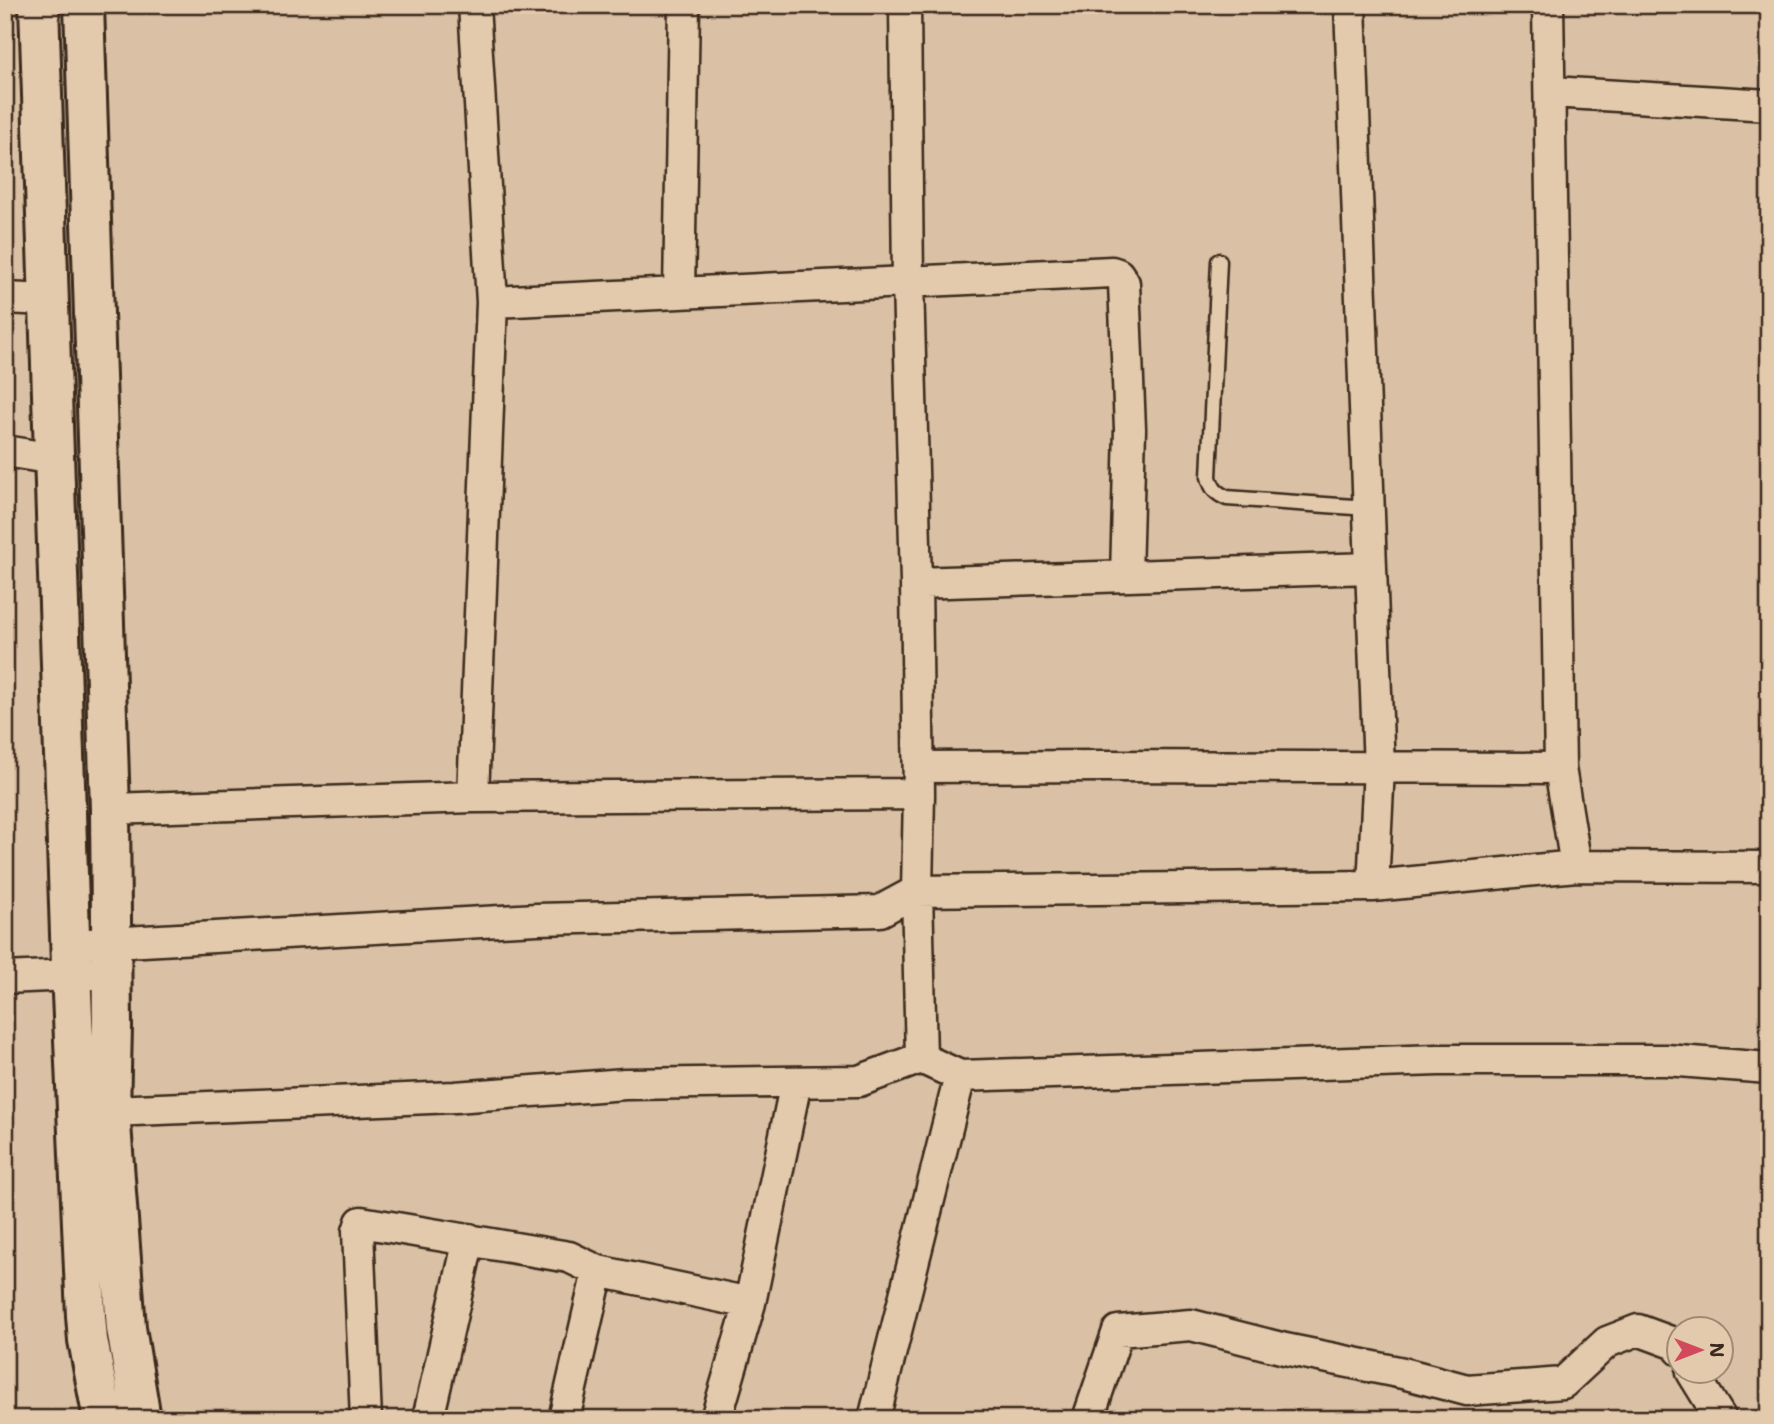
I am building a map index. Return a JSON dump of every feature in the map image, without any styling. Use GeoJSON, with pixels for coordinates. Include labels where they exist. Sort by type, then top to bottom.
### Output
{"type":"FeatureCollection","features":[{"type":"Feature","properties":{"kind":"main road"},"geometry":{"type":"LineString","coordinates":[[39,5],[71,959],[88,1340],[103,1419]]}},
{"type":"Feature","properties":{"kind":"main road"},"geometry":{"type":"LineString","coordinates":[[85,5],[110,809],[110,1111],[126,1328],[141,1419]]}},
{"type":"Feature","properties":{"kind":"street"},"geometry":{"type":"LineString","coordinates":[[473,797],[492,302],[474,5]]}},
{"type":"Feature","properties":{"kind":"street"},"geometry":{"type":"LineString","coordinates":[[679,293],[684,5]]}},
{"type":"Feature","properties":{"kind":"street"},"geometry":{"type":"LineString","coordinates":[[905,5],[919,780],[917,891],[921,1058]]}},
{"type":"Feature","properties":{"kind":"street"},"geometry":{"type":"LineString","coordinates":[[1350,5],[1379,768],[1373,886]]}},
{"type":"Feature","properties":{"kind":"street"},"geometry":{"type":"LineString","coordinates":[[1548,5],[1560,768],[1576,866]]}},
{"type":"Feature","properties":{"kind":"street"},"geometry":{"type":"LineString","coordinates":[[1551,92],[1769,105]]}},
{"type":"Feature","properties":{"kind":"street"},"geometry":{"type":"LineString","coordinates":[[492,302],[1112,272],[1122,277],[1130,429],[1126,576]]}},
{"type":"Feature","properties":{"kind":"street"},"geometry":{"type":"LineString","coordinates":[[5,298],[48,300]]}},
{"type":"Feature","properties":{"kind":"street"},"geometry":{"type":"LineString","coordinates":[[5,451],[54,459]]}},
{"type":"Feature","properties":{"kind":"street"},"geometry":{"type":"LineString","coordinates":[[916,583],[1371,568]]}},
{"type":"Feature","properties":{"kind":"street"},"geometry":{"type":"LineString","coordinates":[[110,809],[919,780],[1106,766],[1560,768]]}},
{"type":"Feature","properties":{"kind":"street"},"geometry":{"type":"LineString","coordinates":[[5,978],[71,959],[110,959],[324,929],[537,919],[880,911],[917,891],[1373,886],[1576,866],[1769,867]]}},
{"type":"Feature","properties":{"kind":"street"},"geometry":{"type":"LineString","coordinates":[[110,1111],[455,1097],[625,1084],[859,1081],[921,1058],[960,1076],[1438,1060],[1666,1060],[1769,1068]]}},
{"type":"Feature","properties":{"kind":"street"},"geometry":{"type":"LineString","coordinates":[[874,1419],[960,1076]]}},
{"type":"Feature","properties":{"kind":"street"},"geometry":{"type":"LineString","coordinates":[[716,1419],[750,1303],[796,1082]]}},
{"type":"Feature","properties":{"kind":"street"},"geometry":{"type":"LineString","coordinates":[[366,1419],[358,1231],[361,1222],[569,1257],[598,1271],[750,1303]]}},
{"type":"Feature","properties":{"kind":"street"},"geometry":{"type":"LineString","coordinates":[[428,1419],[469,1240]]}},
{"type":"Feature","properties":{"kind":"street"},"geometry":{"type":"LineString","coordinates":[[564,1419],[598,1271]]}},
{"type":"Feature","properties":{"kind":"street"},"geometry":{"type":"LineString","coordinates":[[1088,1419],[1118,1331],[1191,1325],[1467,1390],[1563,1383],[1606,1342],[1638,1330],[1666,1340]]}},
{"type":"Feature","properties":{"kind":"street"},"geometry":{"type":"LineString","coordinates":[[1701,1386],[1721,1419]]}},
{"type":"Feature","properties":{"kind":"lane"},"geometry":{"type":"LineString","coordinates":[[1219,261],[1209,477],[1212,488],[1227,498],[1368,508]]}}]}
